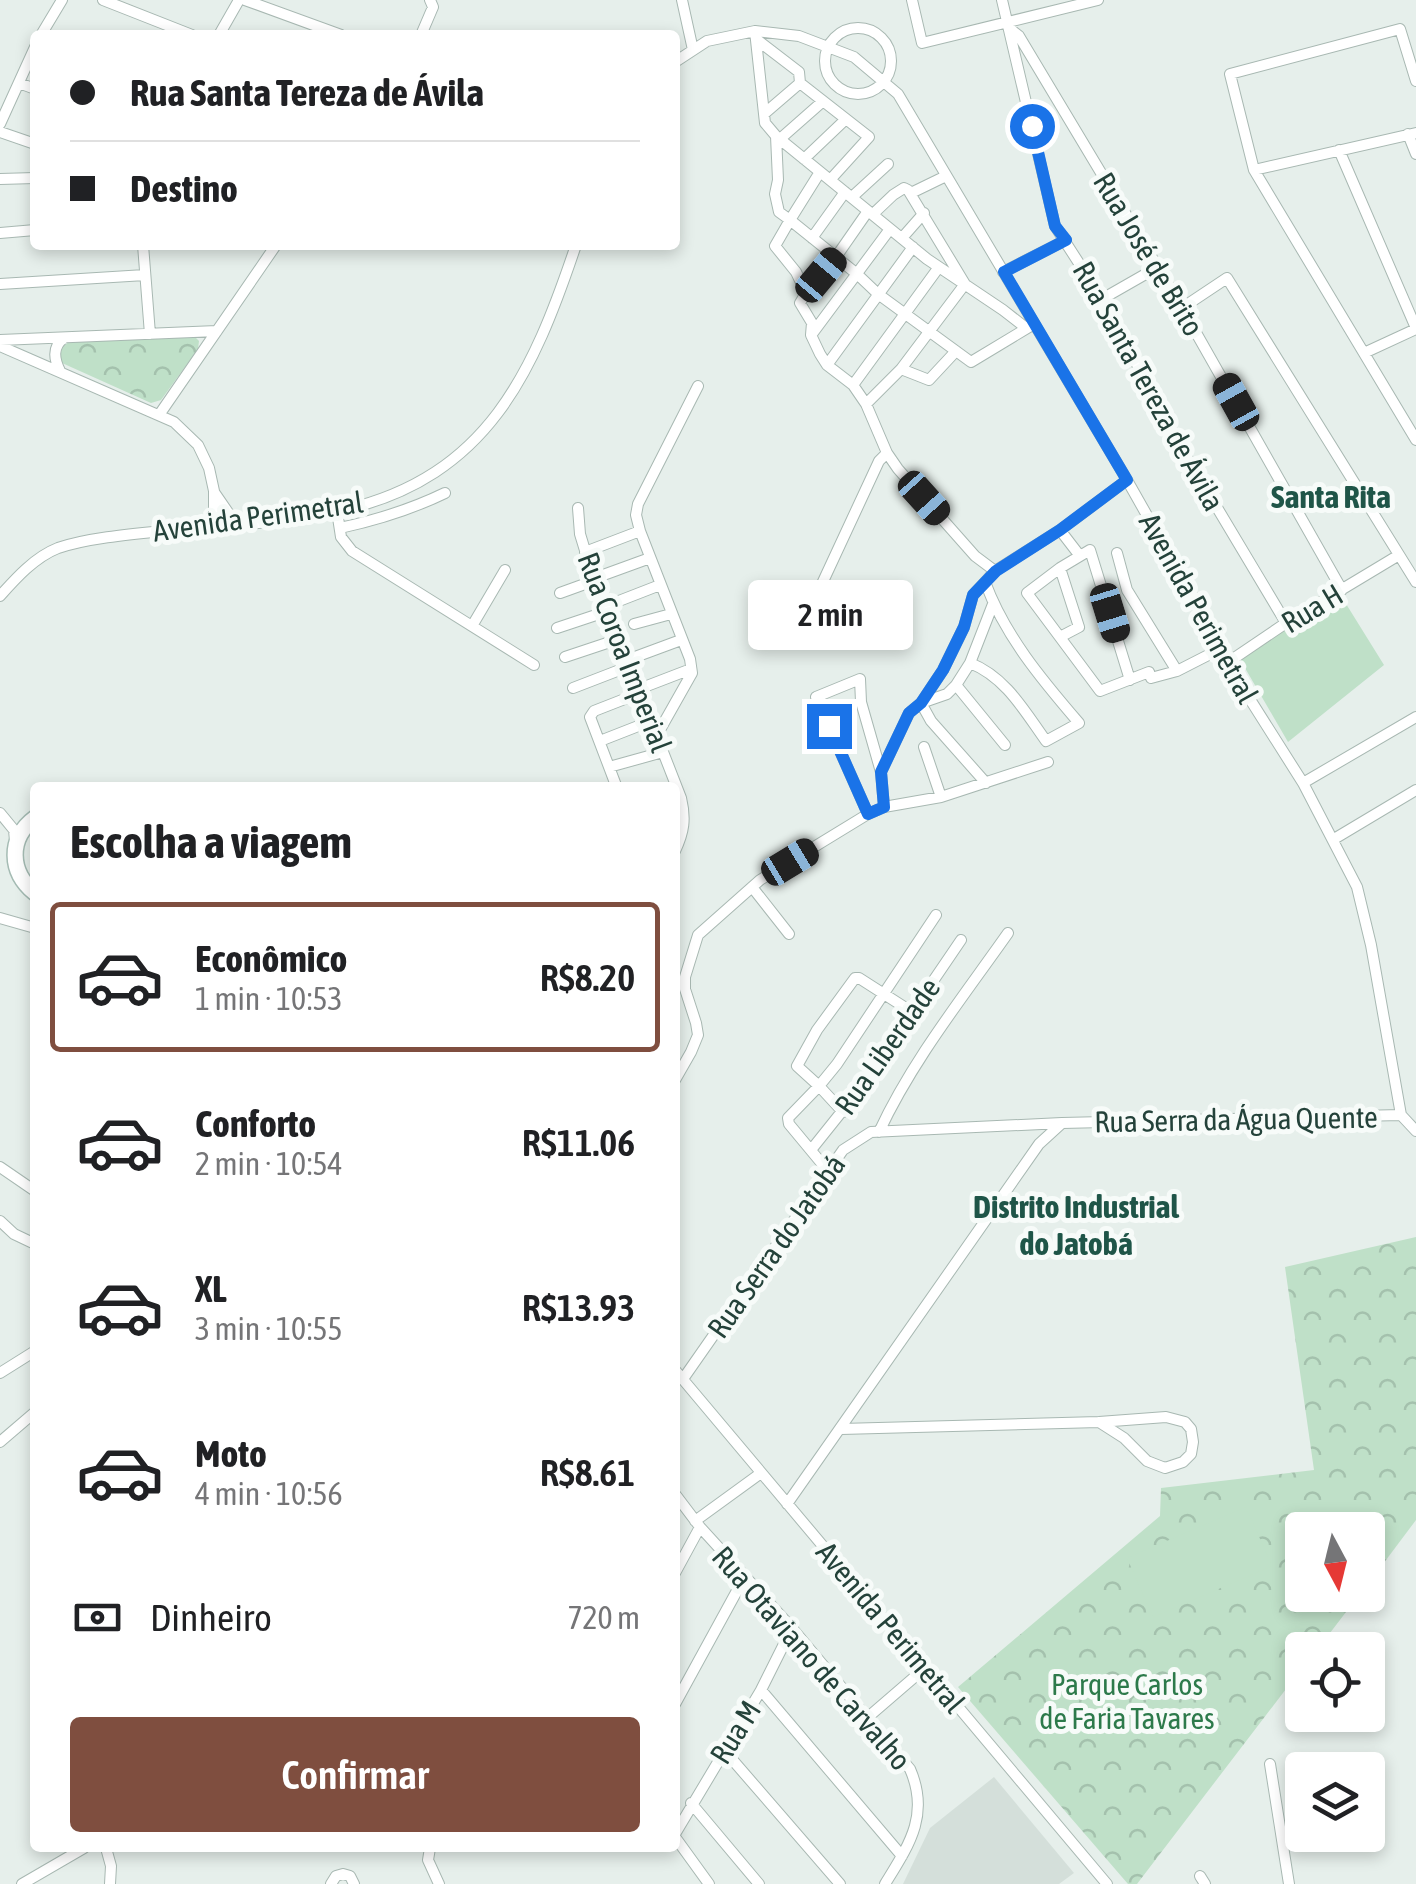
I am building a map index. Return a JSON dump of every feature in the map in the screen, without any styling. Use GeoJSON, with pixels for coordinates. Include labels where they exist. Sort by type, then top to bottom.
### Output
{"type":"FeatureCollection","features":[{"type":"Feature","properties":{"kind":"street"},"geometry":{"type":"LineString","coordinates":[[47,30],[62,0]]}},
{"type":"Feature","properties":{"kind":"street"},"geometry":{"type":"LineString","coordinates":[[104,0],[179,30]]}},
{"type":"Feature","properties":{"kind":"street"},"geometry":{"type":"LineString","coordinates":[[222,30],[242,0],[327,30]]}},
{"type":"Feature","properties":{"kind":"street"},"geometry":{"type":"LineString","coordinates":[[682,0],[693,50]]}},
{"type":"Feature","properties":{"kind":"street"},"geometry":{"type":"LineString","coordinates":[[912,0],[922,43],[1098,0]]}},
{"type":"Feature","properties":{"kind":"street","name":"Rua Santa Tereza de Ávila"},"geometry":{"type":"LineString","coordinates":[[1002,0],[1055,226],[1102,299],[1182,449],[1286,623]]}},
{"type":"Feature","properties":{"kind":"street"},"geometry":{"type":"LineString","coordinates":[[423,30],[431,4]]}},
{"type":"Feature","properties":{"kind":"street","name":"Rua José de Brito"},"geometry":{"type":"LineString","coordinates":[[1008,25],[1019,36],[1158,267],[1342,590]]}},
{"type":"Feature","properties":{"kind":"street"},"geometry":{"type":"LineString","coordinates":[[1416,81],[1400,29],[1230,74],[1254,170],[1416,440]]}},
{"type":"Feature","properties":{"kind":"street"},"geometry":{"type":"LineString","coordinates":[[842,31],[874,31],[892,56],[885,82],[864,94],[840,90],[826,70],[828,46],[842,31]]}},
{"type":"Feature","properties":{"kind":"street"},"geometry":{"type":"LineString","coordinates":[[756,35],[799,72],[800,83],[869,137],[825,176],[790,220],[776,246],[806,293]]}},
{"type":"Feature","properties":{"kind":"street"},"geometry":{"type":"LineString","coordinates":[[756,35],[765,122],[778,138],[939,267],[1030,326],[971,362],[878,294],[779,212],[775,194],[778,138]]}},
{"type":"Feature","properties":{"kind":"street","name":"Avenida Perimetral"},"geometry":{"type":"LineString","coordinates":[[680,59],[707,41],[756,35],[800,36],[854,57],[898,94],[1004,272],[1030,326],[1127,480],[1227,663],[1334,839],[1357,887],[1401,1115]]}},
{"type":"Feature","properties":{"kind":"street"},"geometry":{"type":"LineString","coordinates":[[0,124],[30,59]]}},
{"type":"Feature","properties":{"kind":"street"},"geometry":{"type":"LineString","coordinates":[[19,83],[30,87]]}},
{"type":"Feature","properties":{"kind":"street"},"geometry":{"type":"LineString","coordinates":[[764,114],[800,83]]}},
{"type":"Feature","properties":{"kind":"street"},"geometry":{"type":"LineString","coordinates":[[778,138],[822,102]]}},
{"type":"Feature","properties":{"kind":"street"},"geometry":{"type":"LineString","coordinates":[[804,159],[846,120]]}},
{"type":"Feature","properties":{"kind":"street"},"geometry":{"type":"LineString","coordinates":[[0,132],[30,142]]}},
{"type":"Feature","properties":{"kind":"street"},"geometry":{"type":"LineString","coordinates":[[1254,170],[1412,133],[1416,154]]}},
{"type":"Feature","properties":{"kind":"street"},"geometry":{"type":"LineString","coordinates":[[1339,150],[1416,329],[1364,353]]}},
{"type":"Feature","properties":{"kind":"street"},"geometry":{"type":"LineString","coordinates":[[812,238],[848,195],[888,164]]}},
{"type":"Feature","properties":{"kind":"street"},"geometry":{"type":"LineString","coordinates":[[946,176],[909,191],[898,190],[870,213],[800,303],[812,323],[820,354],[866,404],[898,470],[975,556],[996,571]]}},
{"type":"Feature","properties":{"kind":"street"},"geometry":{"type":"LineString","coordinates":[[0,180],[30,178]]}},
{"type":"Feature","properties":{"kind":"street"},"geometry":{"type":"LineString","coordinates":[[909,191],[965,284]]}},
{"type":"Feature","properties":{"kind":"street"},"geometry":{"type":"LineString","coordinates":[[902,238],[924,214]]}},
{"type":"Feature","properties":{"kind":"street"},"geometry":{"type":"LineString","coordinates":[[812,334],[890,229]]}},
{"type":"Feature","properties":{"kind":"street"},"geometry":{"type":"LineString","coordinates":[[0,232],[30,230]]}},
{"type":"Feature","properties":{"kind":"street"},"geometry":{"type":"LineString","coordinates":[[1004,272],[1066,240]]}},
{"type":"Feature","properties":{"kind":"street"},"geometry":{"type":"LineString","coordinates":[[828,365],[913,247]]}},
{"type":"Feature","properties":{"kind":"street"},"geometry":{"type":"LineString","coordinates":[[143,250],[150,334]]}},
{"type":"Feature","properties":{"kind":"street"},"geometry":{"type":"LineString","coordinates":[[159,414],[273,250]]}},
{"type":"Feature","properties":{"kind":"street","name":"Avenida Perimetral"},"geometry":{"type":"LineString","coordinates":[[0,596],[30,565],[57,548],[142,533],[337,511],[396,493],[428,476],[456,459],[514,393],[558,299],[574,250]]}},
{"type":"Feature","properties":{"kind":"street"},"geometry":{"type":"LineString","coordinates":[[853,386],[939,267]]}},
{"type":"Feature","properties":{"kind":"street"},"geometry":{"type":"LineString","coordinates":[[1102,299],[1158,267]]}},
{"type":"Feature","properties":{"kind":"street"},"geometry":{"type":"LineString","coordinates":[[0,284],[145,275]]}},
{"type":"Feature","properties":{"kind":"street"},"geometry":{"type":"LineString","coordinates":[[1182,308],[1227,278],[1416,582]]}},
{"type":"Feature","properties":{"kind":"street"},"geometry":{"type":"LineString","coordinates":[[866,404],[901,368],[965,284]]}},
{"type":"Feature","properties":{"kind":"street"},"geometry":{"type":"LineString","coordinates":[[0,343],[217,331]]}},
{"type":"Feature","properties":{"kind":"street"},"geometry":{"type":"LineString","coordinates":[[60,372],[54,360],[56,349],[65,338]]}},
{"type":"Feature","properties":{"kind":"street"},"geometry":{"type":"LineString","coordinates":[[0,343],[174,422],[198,445],[209,468],[214,526]]}},
{"type":"Feature","properties":{"kind":"street"},"geometry":{"type":"LineString","coordinates":[[901,368],[929,380],[956,351]]}},
{"type":"Feature","properties":{"kind":"street"},"geometry":{"type":"LineString","coordinates":[[657,736],[692,673],[636,515],[698,386]]}},
{"type":"Feature","properties":{"kind":"street"},"geometry":{"type":"LineString","coordinates":[[1401,416],[1416,410]]}},
{"type":"Feature","properties":{"kind":"street"},"geometry":{"type":"LineString","coordinates":[[812,627],[820,588],[878,461],[887,453]]}},
{"type":"Feature","properties":{"kind":"street"},"geometry":{"type":"LineString","coordinates":[[881,772],[909,713],[921,703],[943,670],[964,627],[973,595],[996,571],[1127,480]]}},
{"type":"Feature","properties":{"kind":"street"},"geometry":{"type":"LineString","coordinates":[[340,528],[384,518],[445,494]]}},
{"type":"Feature","properties":{"kind":"street"},"geometry":{"type":"LineString","coordinates":[[214,496],[236,524]]}},
{"type":"Feature","properties":{"kind":"street"},"geometry":{"type":"LineString","coordinates":[[194,528],[214,496]]}},
{"type":"Feature","properties":{"kind":"street","name":"Rua Coroa Imperial"},"geometry":{"type":"LineString","coordinates":[[578,508],[585,552],[672,782]]}},
{"type":"Feature","properties":{"kind":"street"},"geometry":{"type":"LineString","coordinates":[[337,511],[341,538],[352,551],[534,665]]}},
{"type":"Feature","properties":{"kind":"street"},"geometry":{"type":"LineString","coordinates":[[1060,530],[1080,556]]}},
{"type":"Feature","properties":{"kind":"street"},"geometry":{"type":"LineString","coordinates":[[585,552],[640,531]]}},
{"type":"Feature","properties":{"kind":"street"},"geometry":{"type":"LineString","coordinates":[[1130,680],[1090,550],[1027,593],[1100,691],[1130,680],[1148,672],[1151,678],[1177,671],[1222,648]]}},
{"type":"Feature","properties":{"kind":"street"},"geometry":{"type":"LineString","coordinates":[[1117,553],[1127,590],[1177,671]]}},
{"type":"Feature","properties":{"kind":"street","name":"Rua H"},"geometry":{"type":"LineString","coordinates":[[1227,663],[1399,556]]}},
{"type":"Feature","properties":{"kind":"street"},"geometry":{"type":"LineString","coordinates":[[560,593],[650,558]]}},
{"type":"Feature","properties":{"kind":"street"},"geometry":{"type":"LineString","coordinates":[[1060,568],[1079,627],[1060,638]]}},
{"type":"Feature","properties":{"kind":"street"},"geometry":{"type":"LineString","coordinates":[[472,626],[505,570]]}},
{"type":"Feature","properties":{"kind":"street"},"geometry":{"type":"LineString","coordinates":[[970,663],[984,668],[1012,694],[1046,741],[1078,723],[1036,672],[993,604],[985,582]]}},
{"type":"Feature","properties":{"kind":"street"},"geometry":{"type":"LineString","coordinates":[[557,628],[660,585]]}},
{"type":"Feature","properties":{"kind":"street"},"geometry":{"type":"LineString","coordinates":[[921,703],[947,694],[956,685],[970,663],[993,604]]}},
{"type":"Feature","properties":{"kind":"street"},"geometry":{"type":"LineString","coordinates":[[634,624],[670,614]]}},
{"type":"Feature","properties":{"kind":"street"},"geometry":{"type":"LineString","coordinates":[[565,657],[619,639]]}},
{"type":"Feature","properties":{"kind":"street"},"geometry":{"type":"LineString","coordinates":[[573,688],[681,640]]}},
{"type":"Feature","properties":{"kind":"street"},"geometry":{"type":"LineString","coordinates":[[614,782],[590,717],[594,711],[691,669]]}},
{"type":"Feature","properties":{"kind":"street"},"geometry":{"type":"LineString","coordinates":[[868,814],[816,697],[860,679],[861,702],[881,772],[884,807]]}},
{"type":"Feature","properties":{"kind":"street"},"geometry":{"type":"LineString","coordinates":[[956,685],[1005,745]]}},
{"type":"Feature","properties":{"kind":"street"},"geometry":{"type":"LineString","coordinates":[[921,703],[932,722],[986,782]]}},
{"type":"Feature","properties":{"kind":"street"},"geometry":{"type":"LineString","coordinates":[[1303,783],[1416,717]]}},
{"type":"Feature","properties":{"kind":"street"},"geometry":{"type":"LineString","coordinates":[[600,741],[651,721]]}},
{"type":"Feature","properties":{"kind":"street"},"geometry":{"type":"LineString","coordinates":[[924,747],[941,798]]}},
{"type":"Feature","properties":{"kind":"street"},"geometry":{"type":"LineString","coordinates":[[609,767],[663,752]]}},
{"type":"Feature","properties":{"kind":"street"},"geometry":{"type":"LineString","coordinates":[[680,1072],[698,1035],[685,988],[698,935],[760,880],[884,807],[941,798],[1048,762]]}},
{"type":"Feature","properties":{"kind":"street"},"geometry":{"type":"LineString","coordinates":[[1334,839],[1416,790]]}},
{"type":"Feature","properties":{"kind":"street","name":"Rua Coroa Imperial"},"geometry":{"type":"LineString","coordinates":[[680,809],[686,816],[680,840]]}},
{"type":"Feature","properties":{"kind":"street"},"geometry":{"type":"LineString","coordinates":[[2,815],[30,817]]}},
{"type":"Feature","properties":{"kind":"street"},"geometry":{"type":"LineString","coordinates":[[2,815],[14,830],[20,876],[30,888]]}},
{"type":"Feature","properties":{"kind":"street"},"geometry":{"type":"LineString","coordinates":[[0,866],[30,822]]}},
{"type":"Feature","properties":{"kind":"street"},"geometry":{"type":"LineString","coordinates":[[0,874],[30,889]]}},
{"type":"Feature","properties":{"kind":"street"},"geometry":{"type":"LineString","coordinates":[[752,887],[789,934]]}},
{"type":"Feature","properties":{"kind":"street"},"geometry":{"type":"LineString","coordinates":[[828,1172],[788,1118],[820,1086],[936,915]]}},
{"type":"Feature","properties":{"kind":"street"},"geometry":{"type":"LineString","coordinates":[[0,918],[30,927]]}},
{"type":"Feature","properties":{"kind":"street"},"geometry":{"type":"LineString","coordinates":[[878,1132],[938,1033],[1008,933]]}},
{"type":"Feature","properties":{"kind":"street","name":"Rua Liberdade"},"geometry":{"type":"LineString","coordinates":[[811,1150],[843,1112],[961,940]]}},
{"type":"Feature","properties":{"kind":"street"},"geometry":{"type":"LineString","coordinates":[[843,1112],[797,1066],[817,1030],[852,980],[859,978],[912,1012]]}},
{"type":"Feature","properties":{"kind":"street"},"geometry":{"type":"LineString","coordinates":[[1401,1115],[1416,1130]]}},
{"type":"Feature","properties":{"kind":"street","name":"Rua Serra da Água Quente"},"geometry":{"type":"LineString","coordinates":[[787,1504],[1039,1144],[1062,1124],[1401,1115]]}},
{"type":"Feature","properties":{"kind":"street","name":"Rua Serra do Jatobá"},"geometry":{"type":"LineString","coordinates":[[680,1373],[843,1150],[871,1132],[1062,1124]]}},
{"type":"Feature","properties":{"kind":"street"},"geometry":{"type":"LineString","coordinates":[[0,1167],[30,1187]]}},
{"type":"Feature","properties":{"kind":"street"},"geometry":{"type":"LineString","coordinates":[[0,1220],[14,1234],[30,1242]]}},
{"type":"Feature","properties":{"kind":"street"},"geometry":{"type":"LineString","coordinates":[[0,1373],[30,1354]]}},
{"type":"Feature","properties":{"kind":"street","name":"Avenida Perimetral"},"geometry":{"type":"LineString","coordinates":[[680,1375],[1107,1884]]}},
{"type":"Feature","properties":{"kind":"street"},"geometry":{"type":"LineString","coordinates":[[2,1440],[30,1416]]}},
{"type":"Feature","properties":{"kind":"street"},"geometry":{"type":"LineString","coordinates":[[841,1428],[1166,1417],[1184,1422],[1191,1429],[1191,1454],[1183,1462],[1165,1468],[1148,1461],[1124,1438],[1098,1422]]}},
{"type":"Feature","properties":{"kind":"street"},"geometry":{"type":"LineString","coordinates":[[0,1425],[2,1440]]}},
{"type":"Feature","properties":{"kind":"street"},"geometry":{"type":"LineString","coordinates":[[680,1562],[698,1524],[761,1473]]}},
{"type":"Feature","properties":{"kind":"street","name":"Rua Otaviano de Carvalho"},"geometry":{"type":"LineString","coordinates":[[680,1501],[910,1770],[918,1787],[917,1819],[885,1884]]}},
{"type":"Feature","properties":{"kind":"street"},"geometry":{"type":"LineString","coordinates":[[680,1695],[744,1578]]}},
{"type":"Feature","properties":{"kind":"street","name":"Rua M"},"geometry":{"type":"LineString","coordinates":[[680,1826],[792,1628]]}},
{"type":"Feature","properties":{"kind":"street"},"geometry":{"type":"LineString","coordinates":[[867,1718],[925,1668]]}},
{"type":"Feature","properties":{"kind":"street"},"geometry":{"type":"LineString","coordinates":[[760,1690],[902,1856]]}},
{"type":"Feature","properties":{"kind":"street"},"geometry":{"type":"LineString","coordinates":[[724,1750],[840,1884]]}},
{"type":"Feature","properties":{"kind":"street"},"geometry":{"type":"LineString","coordinates":[[1270,1764],[1289,1884]]}},
{"type":"Feature","properties":{"kind":"street"},"geometry":{"type":"LineString","coordinates":[[692,1803],[759,1884]]}},
{"type":"Feature","properties":{"kind":"street"},"geometry":{"type":"LineString","coordinates":[[680,1843],[709,1884]]}},
{"type":"Feature","properties":{"kind":"street"},"geometry":{"type":"LineString","coordinates":[[22,1884],[77,1852]]}},
{"type":"Feature","properties":{"kind":"street"},"geometry":{"type":"LineString","coordinates":[[107,1852],[112,1866],[110,1884]]}},
{"type":"Feature","properties":{"kind":"street"},"geometry":{"type":"LineString","coordinates":[[429,1852],[428,1860],[439,1884]]}},
{"type":"Feature","properties":{"kind":"street"},"geometry":{"type":"LineString","coordinates":[[332,1884],[336,1876],[343,1874],[350,1876],[354,1884]]}},
{"type":"Feature","properties":{"kind":"shaded area"},"geometry":{"type":"Polygon","coordinates":[[[994,1777],[1074,1873],[1059,1884],[903,1884],[930,1828],[994,1777]]]}},
{"type":"Feature","properties":{"kind":"green space"},"geometry":{"type":"Polygon","coordinates":[[[195,337],[198,349],[161,400],[151,403],[62,363],[59,357],[62,347],[69,342],[195,337]]]}},
{"type":"Feature","properties":{"kind":"green space"},"geometry":{"type":"Polygon","coordinates":[[[1343,599],[1384,665],[1288,742],[1238,656],[1343,599]]]}},
{"type":"Feature","properties":{"kind":"green space","name":"Parque Carlos de Faria Tavares"},"geometry":{"type":"Polygon","coordinates":[[[1416,1237],[1416,1520],[1385,1561],[1385,1512],[1285,1512],[1285,1612],[1346,1612],[1331,1632],[1285,1632],[1285,1690],[1137,1884],[1128,1884],[958,1687],[1160,1516],[1161,1488],[1314,1470],[1285,1267],[1416,1237]]]}},
{"type":"Feature","properties":{"kind":"green space"},"geometry":{"type":"Polygon","coordinates":[[[1246,1507],[1272,1566],[1153,1617],[1127,1558],[1246,1507]]]}},
{"type":"Feature","properties":{"kind":"district","name":"Santa Rita"},"geometry":{"type":"Point","coordinates":[1331,496]}},
{"type":"Feature","properties":{"kind":"district","name":"Distrito Industrial do Jatobá"},"geometry":{"type":"Point","coordinates":[1076,1224]}},
{"type":"Feature","properties":{"kind":"route"},"geometry":{"type":"LineString","coordinates":[[829,726],[868,814],[884,807],[881,772],[909,713],[921,703],[943,670],[964,627],[973,595],[996,571],[1127,480],[1004,272],[1066,240],[1055,226],[1032,126]]}}]}
